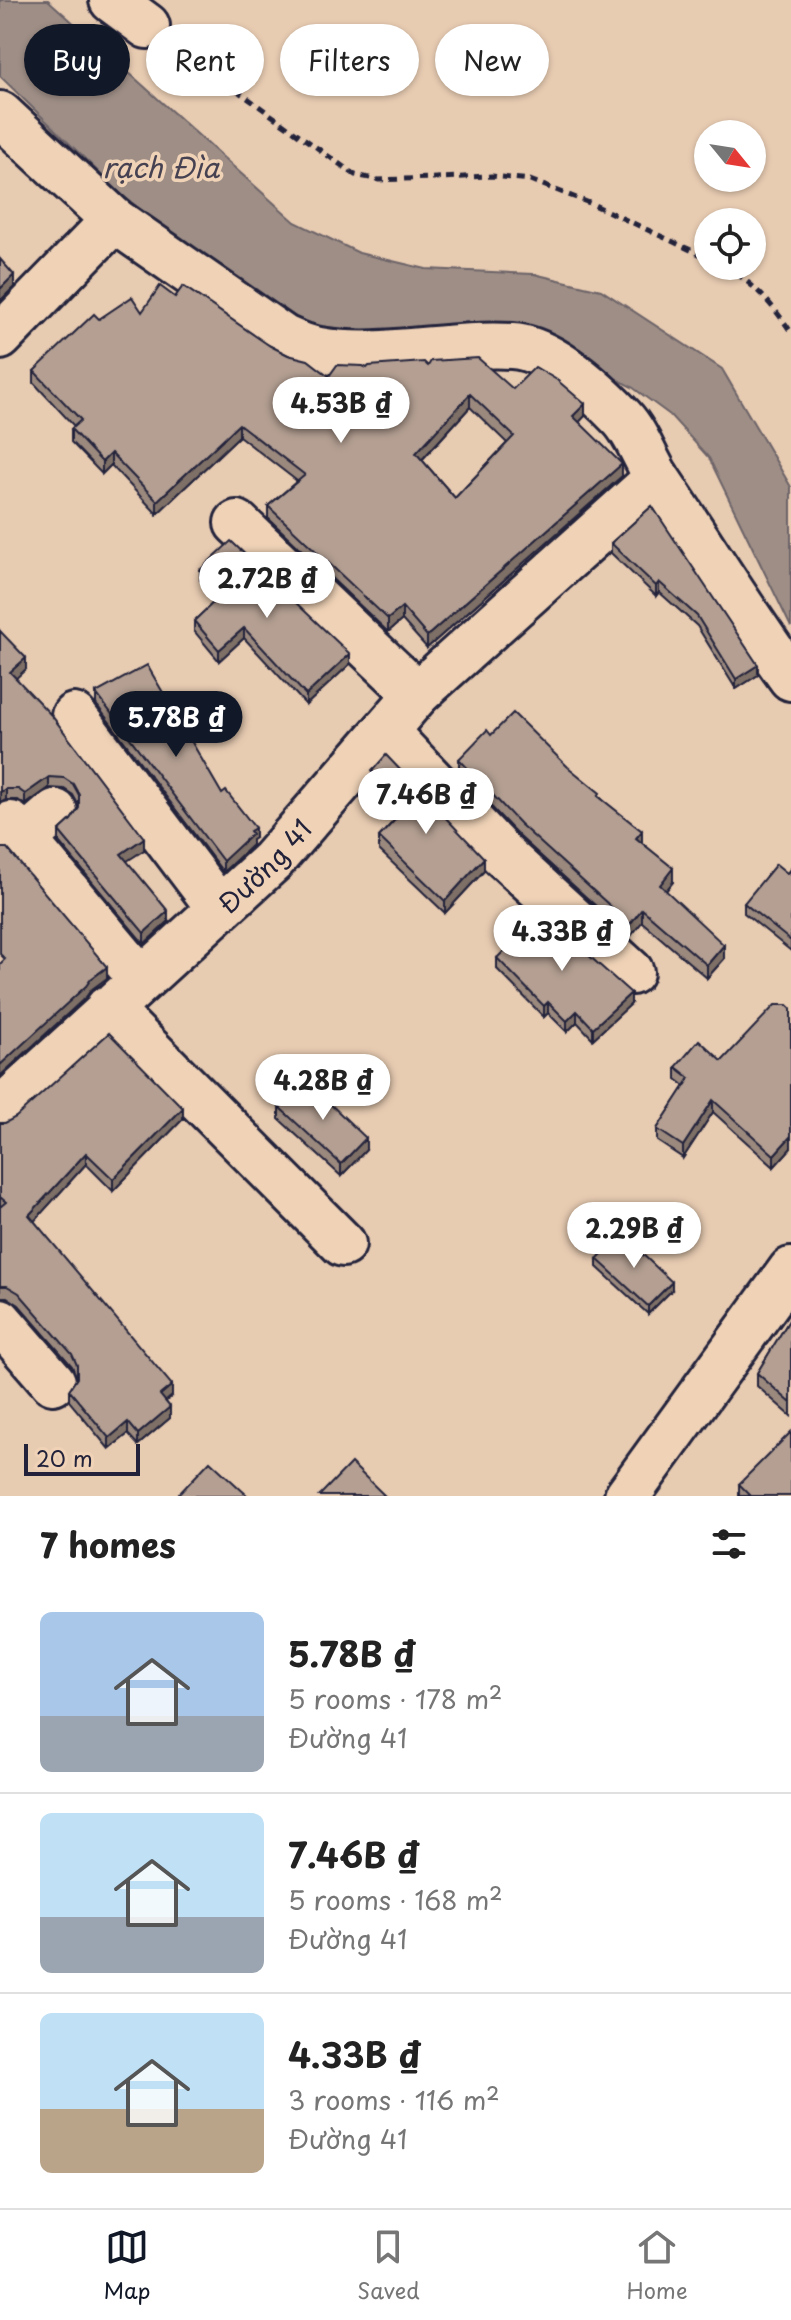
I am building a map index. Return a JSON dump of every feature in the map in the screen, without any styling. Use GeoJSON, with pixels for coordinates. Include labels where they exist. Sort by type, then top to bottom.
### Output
{"type":"FeatureCollection","features":[{"type":"Feature","properties":{"kind":"street"},"geometry":{"type":"LineString","coordinates":[[112,0],[146,25]]}},
{"type":"Feature","properties":{"kind":"street"},"geometry":{"type":"LineString","coordinates":[[0,114],[114,220],[284,338],[316,350],[360,355],[441,347],[513,346],[533,350],[564,367],[624,420],[657,478],[791,678]]}},
{"type":"Feature","properties":{"kind":"street"},"geometry":{"type":"LineString","coordinates":[[0,337],[114,220]]}},
{"type":"Feature","properties":{"kind":"street","name":"Đường 41"},"geometry":{"type":"LineString","coordinates":[[0,1110],[272,861],[417,694],[657,478]]}},
{"type":"Feature","properties":{"kind":"street"},"geometry":{"type":"LineString","coordinates":[[237,523],[417,694]]}},
{"type":"Feature","properties":{"kind":"street"},"geometry":{"type":"LineString","coordinates":[[74,716],[219,908]]}},
{"type":"Feature","properties":{"kind":"street"},"geometry":{"type":"LineString","coordinates":[[385,731],[503,855],[631,972]]}},
{"type":"Feature","properties":{"kind":"street"},"geometry":{"type":"LineString","coordinates":[[26,829],[141,979]]}},
{"type":"Feature","properties":{"kind":"street"},"geometry":{"type":"LineString","coordinates":[[108,1008],[343,1244]]}},
{"type":"Feature","properties":{"kind":"street"},"geometry":{"type":"LineString","coordinates":[[627,1496],[791,1270]]}},
{"type":"Feature","properties":{"kind":"street"},"geometry":{"type":"LineString","coordinates":[[0,1321],[53,1382]]}},
{"type":"Feature","properties":{"kind":"path"},"geometry":{"type":"LineString","coordinates":[[245,96],[355,175],[379,180],[492,176],[530,180],[592,204],[694,251]]}},
{"type":"Feature","properties":{"kind":"path"},"geometry":{"type":"LineString","coordinates":[[747,280],[771,302],[791,332]]}},
{"type":"Feature","properties":{"kind":"water","name":"rạch Đìa"},"geometry":{"type":"Polygon","coordinates":[[[0,0],[48,0],[75,24],[24,24],[24,96],[130,96],[130,74],[146,88],[146,96],[155,96],[295,222],[359,253],[426,269],[534,274],[601,290],[722,369],[791,487],[791,627],[709,458],[670,415],[632,387],[578,359],[383,333],[317,328],[265,302],[201,259],[120,193],[0,76],[0,0]]]}},
{"type":"Feature","properties":{"kind":"building"},"geometry":{"type":"Polygon","coordinates":[[[0,259],[14,275],[0,289],[0,259]]]}},
{"type":"Feature","properties":{"kind":"building"},"geometry":{"type":"Polygon","coordinates":[[[160,286],[175,297],[183,286],[270,346],[308,360],[329,376],[337,365],[367,368],[424,362],[428,366],[431,361],[478,358],[513,389],[535,367],[557,380],[585,404],[573,416],[622,464],[427,636],[402,607],[388,619],[268,506],[305,475],[239,424],[157,501],[111,453],[102,462],[71,429],[81,420],[34,371],[94,314],[99,319],[132,297],[142,312],[160,286]],[[470,394],[416,453],[455,498],[514,436],[470,394]]]}},
{"type":"Feature","properties":{"kind":"building"},"geometry":{"type":"Polygon","coordinates":[[[652,506],[758,665],[736,679],[697,616],[659,582],[656,586],[611,543],[652,506]]]}},
{"type":"Feature","properties":{"kind":"building"},"geometry":{"type":"Polygon","coordinates":[[[231,541],[350,654],[306,695],[244,628],[219,650],[194,621],[217,599],[214,596],[219,591],[200,570],[231,541]]]}},
{"type":"Feature","properties":{"kind":"building"},"geometry":{"type":"Polygon","coordinates":[[[0,631],[26,658],[10,672],[52,716],[144,838],[121,854],[168,911],[144,933],[59,831],[79,808],[79,795],[73,784],[64,778],[49,777],[25,794],[18,789],[0,792],[0,631]]]}},
{"type":"Feature","properties":{"kind":"building"},"geometry":{"type":"Polygon","coordinates":[[[147,665],[222,794],[226,791],[255,828],[223,861],[96,693],[147,665]]]}},
{"type":"Feature","properties":{"kind":"building"},"geometry":{"type":"Polygon","coordinates":[[[513,713],[568,767],[600,793],[598,796],[642,831],[636,838],[673,868],[660,885],[724,945],[707,965],[642,909],[630,924],[520,824],[459,759],[487,730],[491,735],[513,713]]]}},
{"type":"Feature","properties":{"kind":"building"},"geometry":{"type":"Polygon","coordinates":[[[386,755],[484,858],[445,901],[379,837],[408,806],[372,771],[386,755]]]}},
{"type":"Feature","properties":{"kind":"building"},"geometry":{"type":"Polygon","coordinates":[[[0,848],[7,848],[107,967],[0,1065],[0,964],[5,959],[0,954],[0,848]]]}},
{"type":"Feature","properties":{"kind":"building"},"geometry":{"type":"Polygon","coordinates":[[[776,864],[787,873],[791,868],[791,941],[744,903],[776,864]]]}},
{"type":"Feature","properties":{"kind":"building"},"geometry":{"type":"Polygon","coordinates":[[[541,913],[631,993],[593,1028],[577,1011],[567,1021],[548,1002],[544,1006],[497,958],[541,913]]]}},
{"type":"Feature","properties":{"kind":"building"},"geometry":{"type":"Polygon","coordinates":[[[775,1005],[787,1005],[791,1009],[791,1136],[774,1155],[713,1100],[683,1146],[657,1129],[690,1078],[676,1067],[699,1040],[722,1061],[775,1005]]]}},
{"type":"Feature","properties":{"kind":"building"},"geometry":{"type":"Polygon","coordinates":[[[109,1033],[183,1108],[113,1179],[86,1153],[29,1215],[172,1385],[160,1395],[170,1407],[138,1434],[128,1422],[109,1438],[69,1390],[77,1378],[77,1365],[72,1354],[19,1293],[7,1286],[0,1286],[0,1207],[6,1202],[0,1197],[0,1123],[16,1117],[109,1033]]]}},
{"type":"Feature","properties":{"kind":"building"},"geometry":{"type":"Polygon","coordinates":[[[305,1080],[366,1138],[341,1164],[279,1107],[305,1080]]]}},
{"type":"Feature","properties":{"kind":"building"},"geometry":{"type":"Polygon","coordinates":[[[621,1234],[672,1282],[648,1306],[597,1259],[621,1234]]]}},
{"type":"Feature","properties":{"kind":"building"},"geometry":{"type":"Polygon","coordinates":[[[791,1317],[791,1403],[757,1373],[791,1317]]]}},
{"type":"Feature","properties":{"kind":"building"},"geometry":{"type":"Polygon","coordinates":[[[791,1432],[791,1496],[751,1496],[739,1484],[791,1432]]]}},
{"type":"Feature","properties":{"kind":"building"},"geometry":{"type":"Polygon","coordinates":[[[210,1461],[248,1496],[177,1496],[210,1461]]]}},
{"type":"Feature","properties":{"kind":"building"},"geometry":{"type":"Polygon","coordinates":[[[351,1463],[385,1496],[319,1496],[351,1463]]]}}]}
